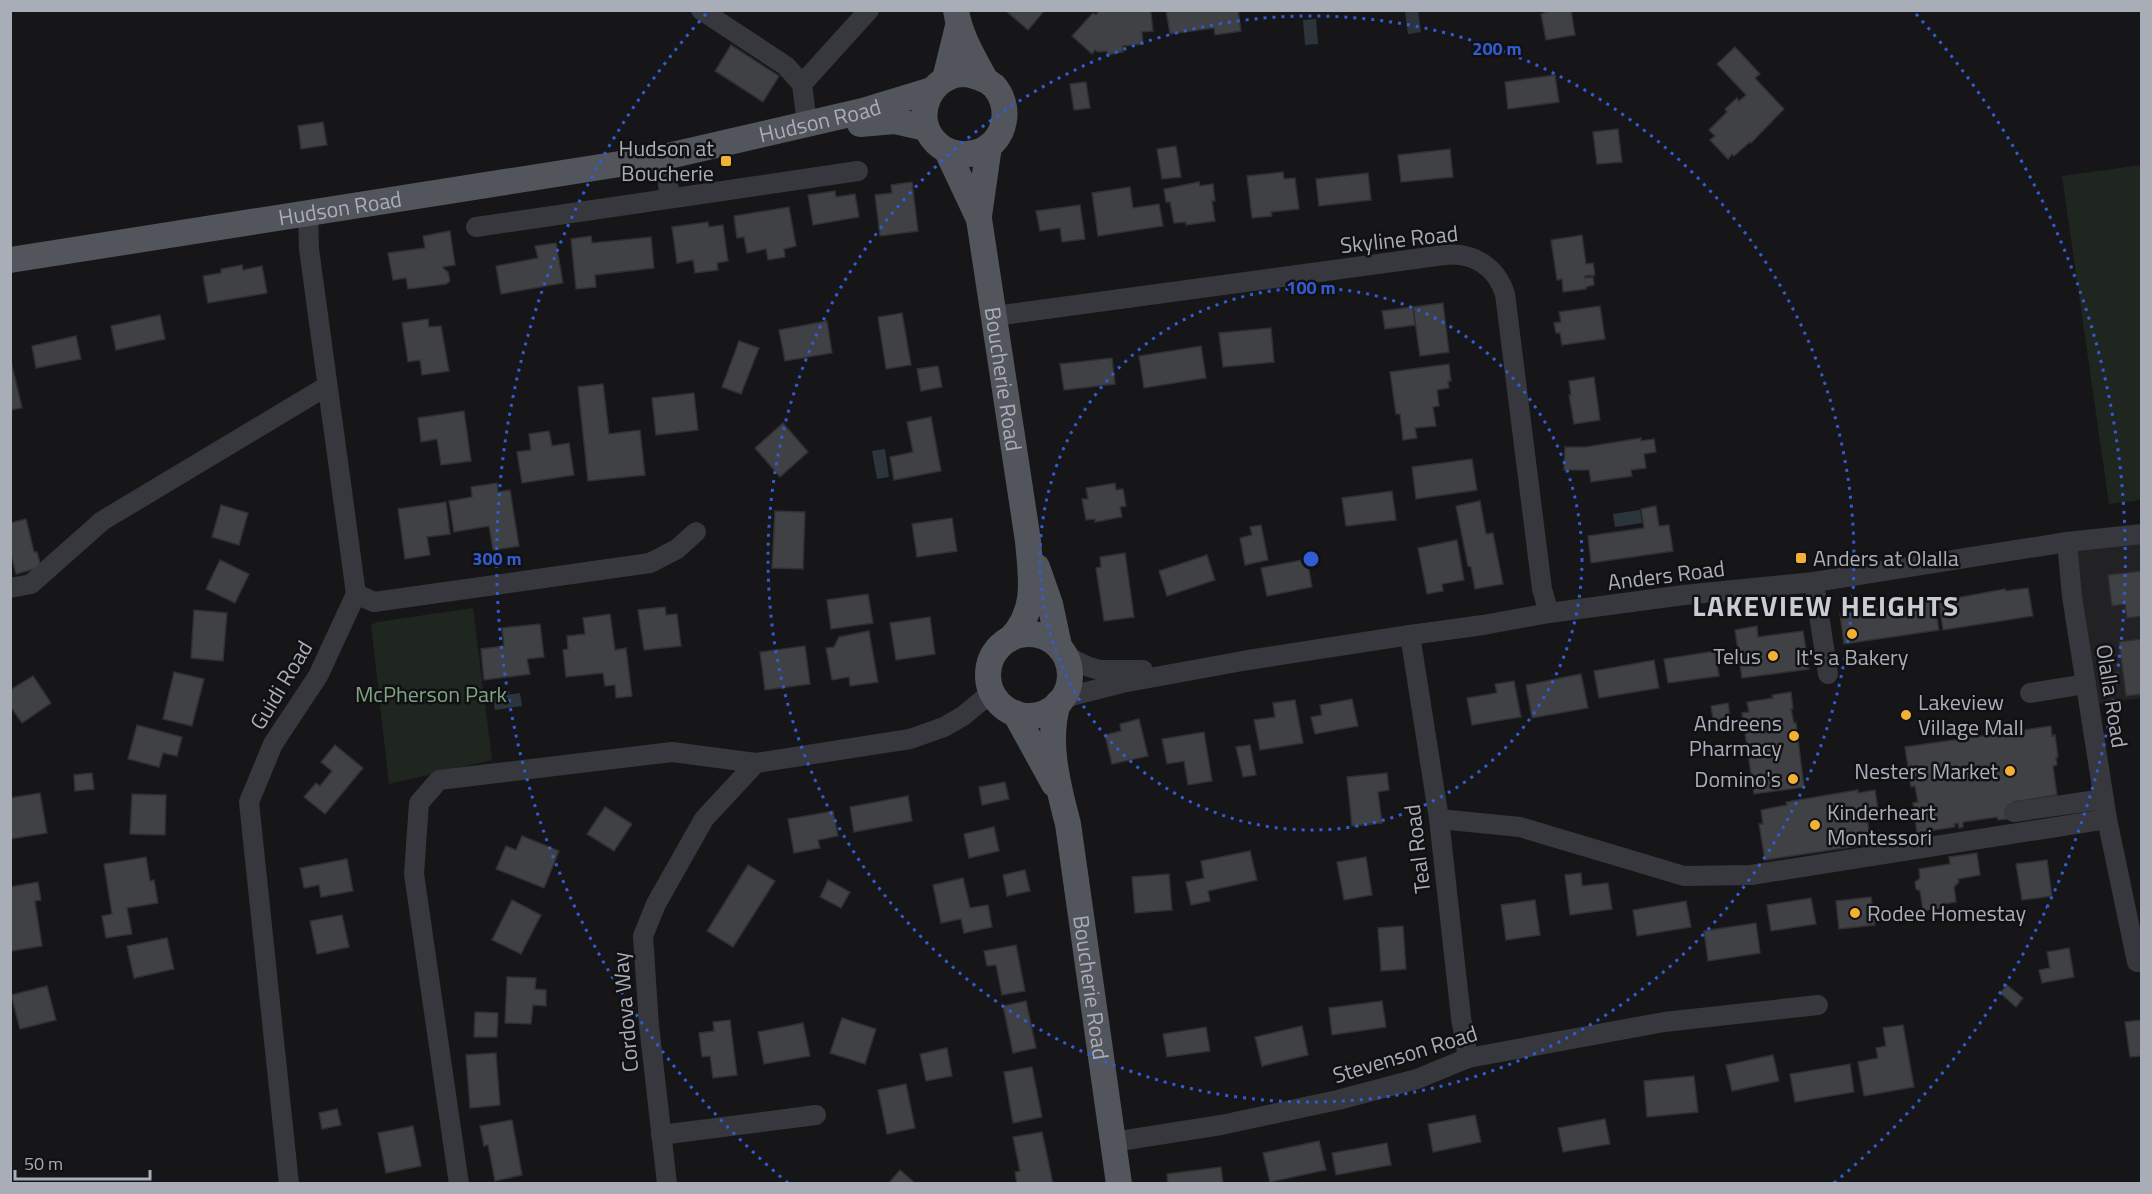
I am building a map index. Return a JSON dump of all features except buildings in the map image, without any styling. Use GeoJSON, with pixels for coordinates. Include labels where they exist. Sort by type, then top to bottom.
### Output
{"type":"FeatureCollection","features":[{"type":"Feature","properties":{"kind":"main road","name":"Boucherie Road"},"geometry":{"type":"LineString","coordinates":[[957,18],[985,80],[1000,94],[1005,113],[1002,128],[989,146],[979,216]]}},
{"type":"Feature","properties":{"kind":"main road","name":"Boucherie Road"},"geometry":{"type":"LineString","coordinates":[[957,18],[939,84],[926,101],[924,114],[926,128],[937,144],[947,151],[979,216],[996,316],[1028,541],[1032,586],[1030,603],[1021,627],[1011,638]]}},
{"type":"Feature","properties":{"kind":"main road"},"geometry":{"type":"LineString","coordinates":[[939,84],[963,74],[985,80]]}},
{"type":"Feature","properties":{"kind":"main road","name":"Hudson Road"},"geometry":{"type":"LineString","coordinates":[[667,156],[863,111],[939,84]]}},
{"type":"Feature","properties":{"kind":"main road","name":"Hudson Road"},"geometry":{"type":"LineString","coordinates":[[10,260],[866,123],[895,121],[926,128]]}},
{"type":"Feature","properties":{"kind":"main road"},"geometry":{"type":"LineString","coordinates":[[947,151],[968,154],[979,152],[989,146]]}},
{"type":"Feature","properties":{"kind":"main road","name":"Boucherie Road"},"geometry":{"type":"LineString","coordinates":[[1028,541],[1050,604],[1062,651]]}},
{"type":"Feature","properties":{"kind":"main road"},"geometry":{"type":"LineString","coordinates":[[1023,634],[1036,634],[1048,638],[1062,651],[1070,666],[1071,678],[1061,701],[1043,713],[1024,715],[1015,713],[1002,705],[992,692],[989,682],[991,661],[1002,644],[1011,638],[1023,634]]}},
{"type":"Feature","properties":{"kind":"main road","name":"Boucherie Road"},"geometry":{"type":"LineString","coordinates":[[1061,701],[1053,720],[1059,793],[1068,824],[1119,1184]]}},
{"type":"Feature","properties":{"kind":"main road","name":"Boucherie Road"},"geometry":{"type":"LineString","coordinates":[[1015,713],[1059,793]]}},
{"type":"Feature","properties":{"kind":"street"},"geometry":{"type":"LineString","coordinates":[[701,10],[786,66],[802,84],[807,124]]}},
{"type":"Feature","properties":{"kind":"street"},"geometry":{"type":"LineString","coordinates":[[802,84],[869,10]]}},
{"type":"Feature","properties":{"kind":"street"},"geometry":{"type":"LineString","coordinates":[[667,156],[670,198]]}},
{"type":"Feature","properties":{"kind":"street"},"geometry":{"type":"LineString","coordinates":[[476,227],[858,171]]}},
{"type":"Feature","properties":{"kind":"street"},"geometry":{"type":"LineString","coordinates":[[308,213],[309,249],[356,594],[374,602],[650,563],[677,549],[696,532]]}},
{"type":"Feature","properties":{"kind":"street","name":"Skyline Road"},"geometry":{"type":"LineString","coordinates":[[996,316],[1444,255],[1462,254],[1479,260],[1492,270],[1505,294],[1542,589],[1549,613]]}},
{"type":"Feature","properties":{"kind":"street"},"geometry":{"type":"LineString","coordinates":[[10,588],[31,584],[102,521],[327,386]]}},
{"type":"Feature","properties":{"kind":"street","name":"Anders Road"},"geometry":{"type":"LineString","coordinates":[[1061,701],[1122,683],[1263,658],[1549,613],[1684,595],[1814,582],[2067,542],[2135,540]]}},
{"type":"Feature","properties":{"kind":"street","name":"Olalla Road"},"geometry":{"type":"LineString","coordinates":[[2067,542],[2072,596],[2091,658],[2086,684],[2107,819],[2137,963]]}},
{"type":"Feature","properties":{"kind":"street"},"geometry":{"type":"LineString","coordinates":[[1814,582],[1828,674]]}},
{"type":"Feature","properties":{"kind":"street","name":"Guidi Road"},"geometry":{"type":"LineString","coordinates":[[289,1184],[249,802],[273,744],[318,676],[356,594]]}},
{"type":"Feature","properties":{"kind":"street","name":"Teal Road"},"geometry":{"type":"LineString","coordinates":[[1410,634],[1439,819],[1461,1018],[1468,1058]]}},
{"type":"Feature","properties":{"kind":"street","name":"Anders Road"},"geometry":{"type":"LineString","coordinates":[[1062,651],[1089,667],[1100,670],[1197,671]]}},
{"type":"Feature","properties":{"kind":"street"},"geometry":{"type":"LineString","coordinates":[[2030,693],[2086,684]]}},
{"type":"Feature","properties":{"kind":"street"},"geometry":{"type":"LineString","coordinates":[[459,1184],[414,874],[418,803],[439,780],[672,752],[756,763],[910,739],[944,727],[969,711],[992,692]]}},
{"type":"Feature","properties":{"kind":"street","name":"Cordova Way"},"geometry":{"type":"LineString","coordinates":[[667,1184],[649,1025],[643,936],[656,904],[704,819],[756,763]]}},
{"type":"Feature","properties":{"kind":"street"},"geometry":{"type":"LineString","coordinates":[[2014,812],[2104,799]]}},
{"type":"Feature","properties":{"kind":"street"},"geometry":{"type":"LineString","coordinates":[[1439,819],[1520,827],[1684,876],[1751,875],[2107,819]]}},
{"type":"Feature","properties":{"kind":"street","name":"Stevenson Road"},"geometry":{"type":"LineString","coordinates":[[1113,1142],[1221,1125],[1338,1100],[1417,1079],[1468,1058],[1664,1022],[1818,1005]]}},
{"type":"Feature","properties":{"kind":"street"},"geometry":{"type":"LineString","coordinates":[[662,1135],[816,1115]]}},
{"type":"Feature","properties":{"kind":"shaded area"},"geometry":{"type":"Polygon","coordinates":[[[1405,11],[1418,11],[1421,32],[1408,34],[1405,11]]]}},
{"type":"Feature","properties":{"kind":"shaded area"},"geometry":{"type":"Polygon","coordinates":[[[1316,19],[1318,44],[1305,45],[1303,20],[1316,19]]]}},
{"type":"Feature","properties":{"kind":"shaded area"},"geometry":{"type":"Polygon","coordinates":[[[885,449],[889,477],[877,479],[872,451],[885,449]]]}},
{"type":"Feature","properties":{"kind":"shaded area"},"geometry":{"type":"Polygon","coordinates":[[[1640,510],[1642,523],[1615,527],[1613,514],[1640,510]]]}},
{"type":"Feature","properties":{"kind":"shaded area"},"geometry":{"type":"Polygon","coordinates":[[[2141,540],[2141,698],[2096,704],[2072,547],[2141,540]]]}},
{"type":"Feature","properties":{"kind":"shaded area"},"geometry":{"type":"Polygon","coordinates":[[[520,693],[522,706],[495,710],[493,697],[520,693]]]}},
{"type":"Feature","properties":{"kind":"green space"},"geometry":{"type":"Polygon","coordinates":[[[2141,165],[2141,500],[2109,504],[2062,176],[2141,165]]]}},
{"type":"Feature","properties":{"kind":"green space","name":"McPherson Park"},"geometry":{"type":"Polygon","coordinates":[[[473,608],[492,760],[389,784],[371,625],[377,622],[473,608]]]}},
{"type":"Feature","properties":{"kind":"place","name":"Hudson at Boucherie"},"geometry":{"type":"Point","coordinates":[726,161]}},
{"type":"Feature","properties":{"kind":"place","name":"Anders at Olalla"},"geometry":{"type":"Point","coordinates":[1801,558]}},
{"type":"Feature","properties":{"kind":"place","name":"It's a Bakery"},"geometry":{"type":"Point","coordinates":[1852,634]}},
{"type":"Feature","properties":{"kind":"place","name":"Telus"},"geometry":{"type":"Point","coordinates":[1773,656]}},
{"type":"Feature","properties":{"kind":"place","name":"Lakeview Village Mall"},"geometry":{"type":"Point","coordinates":[1906,715]}},
{"type":"Feature","properties":{"kind":"place","name":"Andreens Pharmacy"},"geometry":{"type":"Point","coordinates":[1794,736]}},
{"type":"Feature","properties":{"kind":"place","name":"Nesters Market"},"geometry":{"type":"Point","coordinates":[2010,771]}},
{"type":"Feature","properties":{"kind":"place","name":"Domino's"},"geometry":{"type":"Point","coordinates":[1793,779]}},
{"type":"Feature","properties":{"kind":"place","name":"Kinderheart Montessori"},"geometry":{"type":"Point","coordinates":[1815,825]}},
{"type":"Feature","properties":{"kind":"place","name":"Rodee Homestay"},"geometry":{"type":"Point","coordinates":[1855,913]}},
{"type":"Feature","properties":{"kind":"district","name":"LAKEVIEW HEIGHTS"},"geometry":{"type":"Point","coordinates":[1826,605]}}]}
